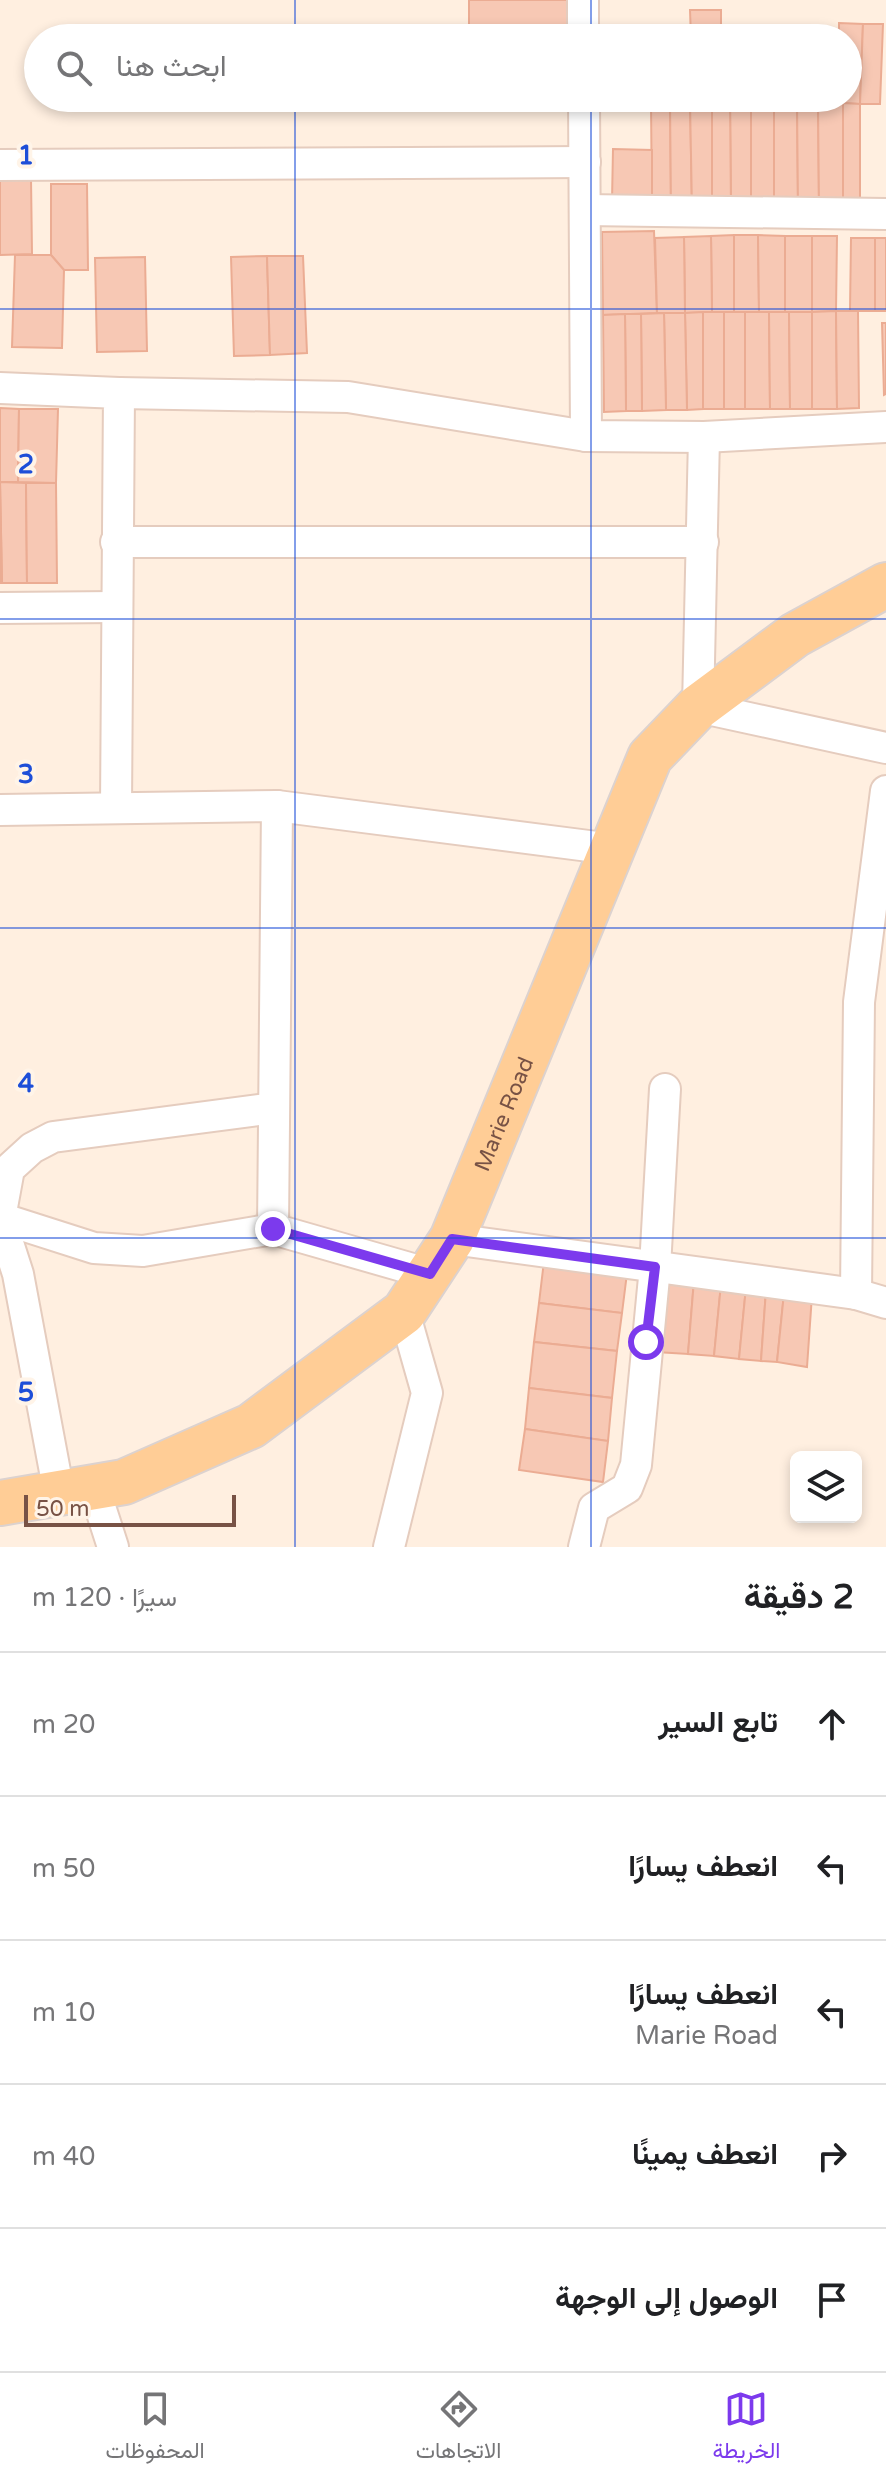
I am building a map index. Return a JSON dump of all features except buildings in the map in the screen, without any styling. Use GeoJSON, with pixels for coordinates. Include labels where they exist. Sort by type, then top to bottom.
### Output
{"type":"FeatureCollection","features":[{"type":"Feature","properties":{"kind":"main road","name":"Marie Road"},"geometry":{"type":"LineString","coordinates":[[0,1503],[124,1482],[251,1426],[404,1312],[441,1256],[650,757],[698,707],[795,635],[886,585]]}},
{"type":"Feature","properties":{"kind":"street"},"geometry":{"type":"LineString","coordinates":[[583,0],[583,24]]}},
{"type":"Feature","properties":{"kind":"street"},"geometry":{"type":"LineString","coordinates":[[584,112],[586,436]]}},
{"type":"Feature","properties":{"kind":"street"},"geometry":{"type":"LineString","coordinates":[[0,165],[585,162]]}},
{"type":"Feature","properties":{"kind":"street"},"geometry":{"type":"LineString","coordinates":[[585,210],[886,214]]}},
{"type":"Feature","properties":{"kind":"street"},"geometry":{"type":"LineString","coordinates":[[0,388],[348,397],[586,436],[704,437],[886,427]]}},
{"type":"Feature","properties":{"kind":"street"},"geometry":{"type":"LineString","coordinates":[[116,807],[119,393]]}},
{"type":"Feature","properties":{"kind":"street"},"geometry":{"type":"LineString","coordinates":[[704,437],[698,707],[886,748]]}},
{"type":"Feature","properties":{"kind":"street"},"geometry":{"type":"LineString","coordinates":[[116,542],[703,542]]}},
{"type":"Feature","properties":{"kind":"street"},"geometry":{"type":"LineString","coordinates":[[0,608],[116,607]]}},
{"type":"Feature","properties":{"kind":"street"},"geometry":{"type":"LineString","coordinates":[[856,1294],[859,1002],[886,791]]}},
{"type":"Feature","properties":{"kind":"street"},"geometry":{"type":"LineString","coordinates":[[273,1229],[277,806]]}},
{"type":"Feature","properties":{"kind":"street"},"geometry":{"type":"LineString","coordinates":[[0,810],[277,806],[612,849]]}},
{"type":"Feature","properties":{"kind":"street"},"geometry":{"type":"LineString","coordinates":[[584,1547],[594,1508],[627,1488],[636,1465],[655,1267],[665,1089]]}},
{"type":"Feature","properties":{"kind":"street"},"geometry":{"type":"LineString","coordinates":[[113,1547],[77,1490],[0,1218],[9,1169],[32,1148],[53,1137],[274,1108]]}},
{"type":"Feature","properties":{"kind":"street"},"geometry":{"type":"LineString","coordinates":[[0,1218],[94,1248],[143,1251],[273,1229],[441,1256],[655,1267],[856,1294],[886,1303]]}},
{"type":"Feature","properties":{"kind":"street"},"geometry":{"type":"LineString","coordinates":[[389,1547],[427,1393],[404,1312]]}},
{"type":"Feature","properties":{"kind":"route"},"geometry":{"type":"LineString","coordinates":[[273,1229],[430,1274],[452,1239],[655,1267],[646,1342]]}}]}
